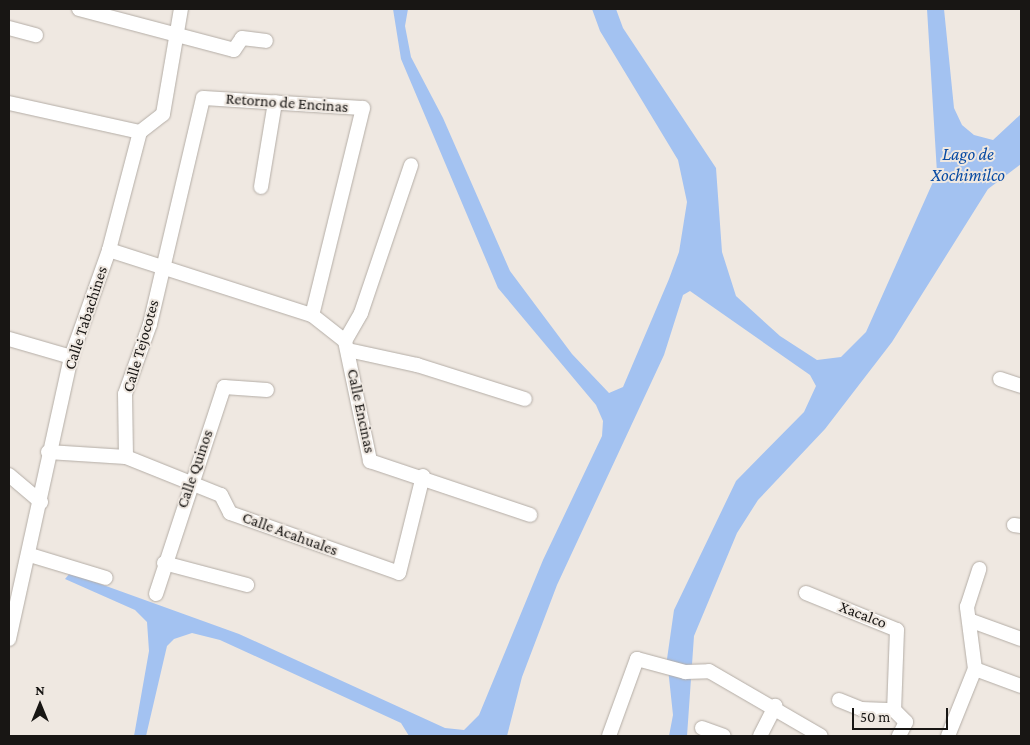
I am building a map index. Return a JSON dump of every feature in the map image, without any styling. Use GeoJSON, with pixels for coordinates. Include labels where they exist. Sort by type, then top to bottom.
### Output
{"type":"FeatureCollection","features":[{"type":"Feature","properties":{"kind":"street"},"geometry":{"type":"LineString","coordinates":[[79,9],[234,50],[242,38],[266,41]]}},
{"type":"Feature","properties":{"kind":"street"},"geometry":{"type":"LineString","coordinates":[[9,103],[140,132],[163,114],[181,9]]}},
{"type":"Feature","properties":{"kind":"street"},"geometry":{"type":"LineString","coordinates":[[9,28],[36,35]]}},
{"type":"Feature","properties":{"kind":"street","name":"Retorno de Encinas"},"geometry":{"type":"LineString","coordinates":[[162,266],[203,98],[363,108],[312,315]]}},
{"type":"Feature","properties":{"kind":"street"},"geometry":{"type":"LineString","coordinates":[[261,187],[275,102]]}},
{"type":"Feature","properties":{"kind":"street","name":"Calle Tabachines"},"geometry":{"type":"LineString","coordinates":[[9,639],[11,616],[30,555],[41,502],[48,452],[71,357],[109,250],[140,132]]}},
{"type":"Feature","properties":{"kind":"street"},"geometry":{"type":"LineString","coordinates":[[347,346],[361,313],[411,165]]}},
{"type":"Feature","properties":{"kind":"street"},"geometry":{"type":"LineString","coordinates":[[109,250],[312,315],[347,346],[417,365],[525,399]]}},
{"type":"Feature","properties":{"kind":"street","name":"Calle Tejocotes"},"geometry":{"type":"LineString","coordinates":[[126,457],[125,394],[150,324],[162,266]]}},
{"type":"Feature","properties":{"kind":"street"},"geometry":{"type":"LineString","coordinates":[[9,339],[71,357]]}},
{"type":"Feature","properties":{"kind":"street","name":"Calle Encinas"},"geometry":{"type":"LineString","coordinates":[[347,346],[370,461],[423,476]]}},
{"type":"Feature","properties":{"kind":"street"},"geometry":{"type":"LineString","coordinates":[[1000,379],[1021,386]]}},
{"type":"Feature","properties":{"kind":"street","name":"Calle Quinos"},"geometry":{"type":"LineString","coordinates":[[156,594],[190,481],[224,387],[267,390]]}},
{"type":"Feature","properties":{"kind":"street","name":"Calle Acahuales"},"geometry":{"type":"LineString","coordinates":[[48,452],[126,457],[221,495],[230,513],[398,573],[423,476]]}},
{"type":"Feature","properties":{"kind":"street"},"geometry":{"type":"LineString","coordinates":[[9,475],[41,502]]}},
{"type":"Feature","properties":{"kind":"street"},"geometry":{"type":"LineString","coordinates":[[423,476],[530,515]]}},
{"type":"Feature","properties":{"kind":"street"},"geometry":{"type":"LineString","coordinates":[[30,555],[106,578]]}},
{"type":"Feature","properties":{"kind":"street"},"geometry":{"type":"LineString","coordinates":[[164,563],[247,585]]}},
{"type":"Feature","properties":{"kind":"street"},"geometry":{"type":"LineString","coordinates":[[948,736],[975,669],[967,607],[979,569]]}},
{"type":"Feature","properties":{"kind":"street","name":"Xacalco"},"geometry":{"type":"LineString","coordinates":[[806,593],[897,630],[894,710],[906,718],[899,736]]}},
{"type":"Feature","properties":{"kind":"street"},"geometry":{"type":"LineString","coordinates":[[969,620],[1021,638]]}},
{"type":"Feature","properties":{"kind":"street"},"geometry":{"type":"LineString","coordinates":[[609,736],[637,659],[656,666],[709,671],[775,706],[821,736]]}},
{"type":"Feature","properties":{"kind":"street"},"geometry":{"type":"LineString","coordinates":[[975,669],[1021,686]]}},
{"type":"Feature","properties":{"kind":"street"},"geometry":{"type":"LineString","coordinates":[[839,700],[861,709],[894,710]]}},
{"type":"Feature","properties":{"kind":"street"},"geometry":{"type":"LineString","coordinates":[[760,736],[775,706]]}},
{"type":"Feature","properties":{"kind":"street"},"geometry":{"type":"LineString","coordinates":[[702,728],[724,736]]}},
{"type":"Feature","properties":{"kind":"water","name":"Lago de Xochimilco"},"geometry":{"type":"Polygon","coordinates":[[[393,9],[408,9],[405,26],[411,57],[443,118],[510,271],[572,354],[609,393],[623,387],[669,279],[679,252],[687,202],[678,160],[600,31],[592,9],[616,9],[623,28],[716,168],[722,252],[736,296],[780,336],[817,360],[841,357],[866,332],[937,173],[927,9],[944,9],[954,108],[962,125],[974,135],[993,140],[1021,114],[1021,164],[988,189],[892,342],[825,429],[758,500],[737,533],[694,636],[687,736],[669,736],[673,715],[667,659],[674,610],[736,481],[804,412],[816,386],[810,375],[690,291],[683,295],[664,355],[557,585],[522,677],[507,736],[409,736],[401,723],[220,640],[192,633],[174,639],[167,646],[146,736],[134,736],[149,651],[147,622],[135,610],[65,579],[70,573],[239,634],[445,728],[464,730],[479,715],[543,560],[602,436],[603,421],[596,405],[498,288],[401,59],[393,9]]]}}]}
